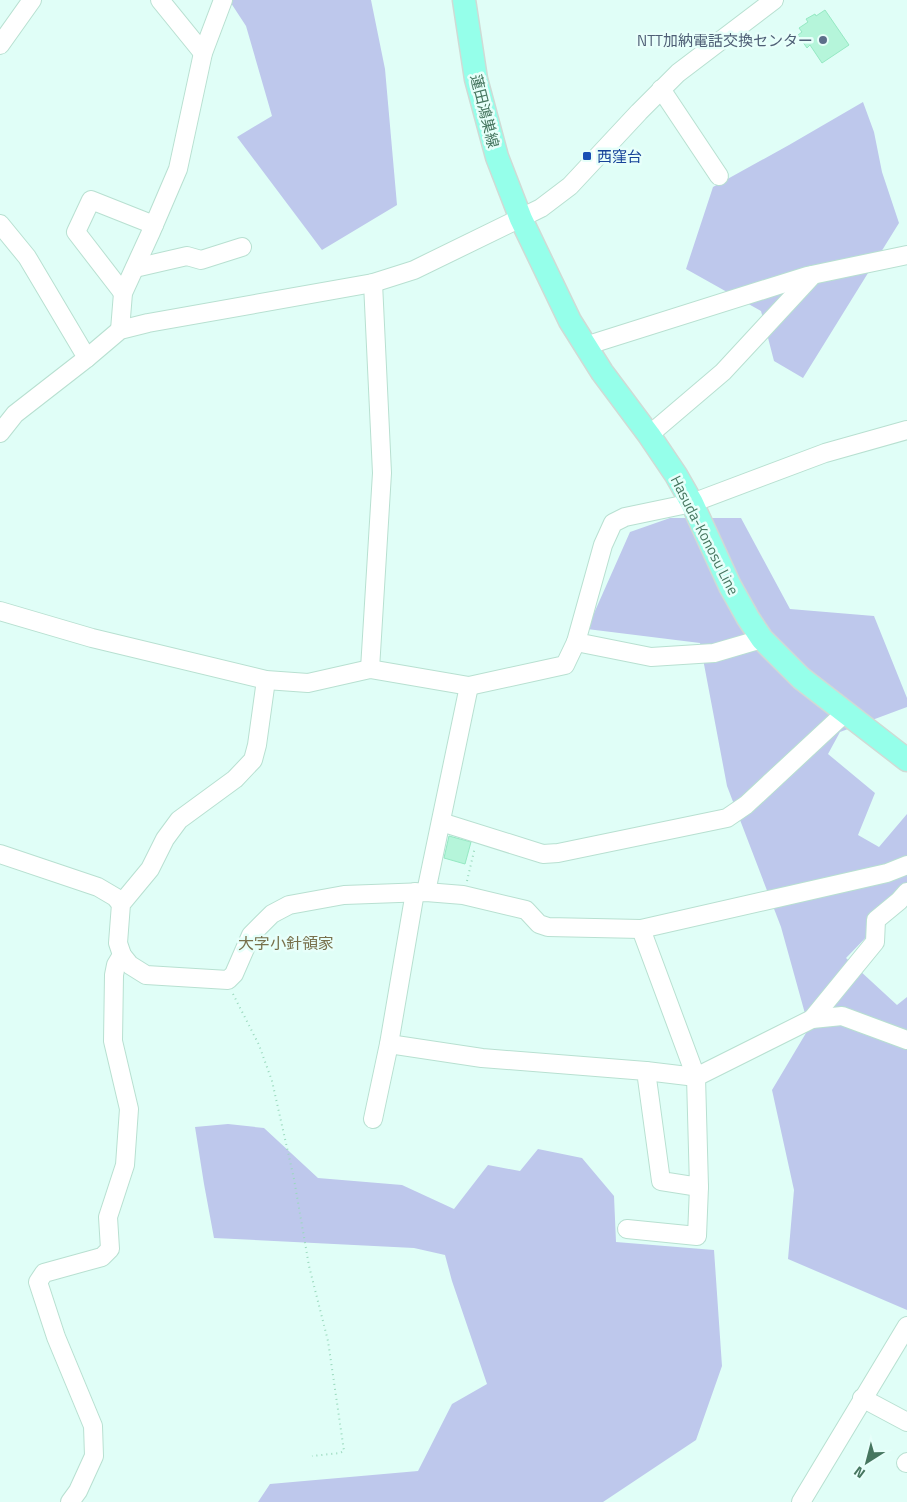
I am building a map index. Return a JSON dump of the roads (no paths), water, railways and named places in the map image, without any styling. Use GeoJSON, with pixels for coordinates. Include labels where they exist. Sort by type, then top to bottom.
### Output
{"type":"FeatureCollection","features":[{"type":"Feature","properties":{"kind":"main road","name":"蓮田鴻巣線"},"geometry":{"type":"LineString","coordinates":[[464,0],[476,79],[497,157],[521,218]]}},
{"type":"Feature","properties":{"kind":"main road","name":"Hasuda-Konosu Line"},"geometry":{"type":"LineString","coordinates":[[521,218],[562,306],[585,346],[649,435],[692,502],[730,586],[762,639],[801,678],[907,760]]}},
{"type":"Feature","properties":{"kind":"street"},"geometry":{"type":"LineString","coordinates":[[0,45],[32,0]]}},
{"type":"Feature","properties":{"kind":"street"},"geometry":{"type":"LineString","coordinates":[[160,0],[203,54]]}},
{"type":"Feature","properties":{"kind":"street"},"geometry":{"type":"LineString","coordinates":[[120,330],[123,293],[178,169],[203,54],[223,0]]}},
{"type":"Feature","properties":{"kind":"street"},"geometry":{"type":"LineString","coordinates":[[0,433],[15,414],[88,358],[120,330],[148,323],[373,283],[414,270],[541,208],[570,186],[661,89],[699,56],[774,0]]}},
{"type":"Feature","properties":{"kind":"street"},"geometry":{"type":"LineString","coordinates":[[661,89],[719,176]]}},
{"type":"Feature","properties":{"kind":"street"},"geometry":{"type":"LineString","coordinates":[[123,293],[76,232],[91,200],[154,225]]}},
{"type":"Feature","properties":{"kind":"street"},"geometry":{"type":"LineString","coordinates":[[0,224],[27,257],[88,358]]}},
{"type":"Feature","properties":{"kind":"street"},"geometry":{"type":"LineString","coordinates":[[135,268],[187,256],[201,260],[242,247]]}},
{"type":"Feature","properties":{"kind":"street"},"geometry":{"type":"LineString","coordinates":[[585,346],[814,275],[907,254]]}},
{"type":"Feature","properties":{"kind":"street"},"geometry":{"type":"LineString","coordinates":[[649,435],[723,372],[814,275]]}},
{"type":"Feature","properties":{"kind":"street"},"geometry":{"type":"LineString","coordinates":[[370,669],[382,473],[373,283]]}},
{"type":"Feature","properties":{"kind":"street"},"geometry":{"type":"LineString","coordinates":[[0,611],[92,638],[266,680],[308,683],[370,669],[470,686],[566,665],[576,642],[612,523],[625,517],[692,502],[825,453],[907,430]]}},
{"type":"Feature","properties":{"kind":"street"},"geometry":{"type":"LineString","coordinates":[[576,642],[651,657],[714,653],[762,639]]}},
{"type":"Feature","properties":{"kind":"street"},"geometry":{"type":"LineString","coordinates":[[266,680],[257,745],[253,760],[235,779],[179,820],[165,840],[150,869],[121,904],[118,943],[122,956],[130,966],[146,975],[228,980],[234,974],[251,935],[272,914],[289,905],[344,895],[421,892],[463,895],[526,910],[539,924],[548,927],[641,930],[887,872],[907,864]]}},
{"type":"Feature","properties":{"kind":"street"},"geometry":{"type":"LineString","coordinates":[[373,1119],[421,892],[441,822],[470,686]]}},
{"type":"Feature","properties":{"kind":"street"},"geometry":{"type":"LineString","coordinates":[[441,822],[543,854],[558,853],[727,818],[746,805],[846,712]]}},
{"type":"Feature","properties":{"kind":"street"},"geometry":{"type":"LineString","coordinates":[[0,854],[98,887],[121,904]]}},
{"type":"Feature","properties":{"kind":"street"},"geometry":{"type":"LineString","coordinates":[[812,1019],[875,942],[876,920],[900,901],[907,892]]}},
{"type":"Feature","properties":{"kind":"street"},"geometry":{"type":"LineString","coordinates":[[627,1229],[698,1236],[699,1187],[696,1077],[641,930]]}},
{"type":"Feature","properties":{"kind":"street"},"geometry":{"type":"LineString","coordinates":[[70,1502],[78,1491],[94,1456],[93,1426],[56,1337],[38,1282],[44,1272],[102,1257],[110,1249],[108,1217],[125,1165],[129,1109],[113,1041],[114,976],[116,966],[122,956]]}},
{"type":"Feature","properties":{"kind":"street"},"geometry":{"type":"LineString","coordinates":[[389,1044],[482,1058],[646,1071],[696,1077],[812,1019],[842,1016],[907,1040]]}},
{"type":"Feature","properties":{"kind":"street"},"geometry":{"type":"LineString","coordinates":[[646,1071],[661,1180],[699,1187]]}},
{"type":"Feature","properties":{"kind":"street"},"geometry":{"type":"LineString","coordinates":[[801,1502],[907,1326]]}},
{"type":"Feature","properties":{"kind":"street"},"geometry":{"type":"LineString","coordinates":[[862,1398],[907,1422]]}},
{"type":"Feature","properties":{"kind":"place","name":"NTT加納電話交換センター"},"geometry":{"type":"Point","coordinates":[823,40]}},
{"type":"Feature","properties":{"kind":"place","name":"西窪台"},"geometry":{"type":"Point","coordinates":[587,156]}},
{"type":"Feature","properties":{"kind":"district","name":"大字小針領家"},"geometry":{"type":"Point","coordinates":[286,943]}}]}
